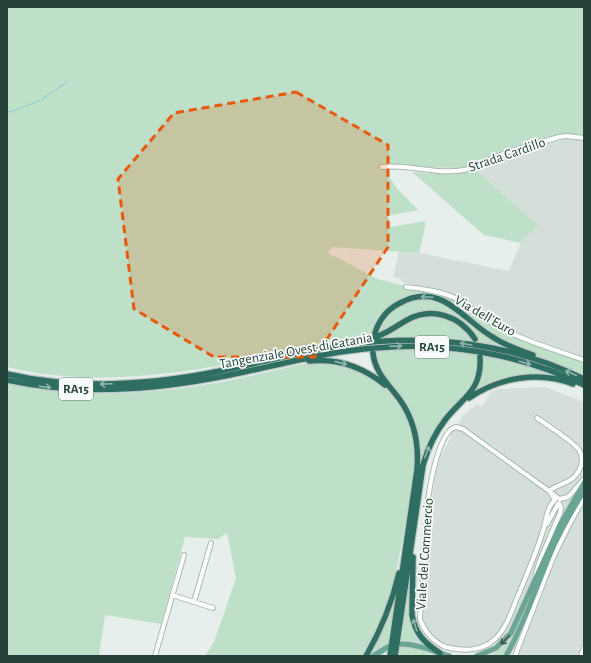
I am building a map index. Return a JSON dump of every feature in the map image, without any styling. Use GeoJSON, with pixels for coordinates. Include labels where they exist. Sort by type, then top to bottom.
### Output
{"type":"FeatureCollection","features":[{"type":"Feature","properties":{"kind":"highway"},"geometry":{"type":"LineString","coordinates":[[375,332],[382,319],[395,306],[412,298],[430,297],[453,305],[484,332],[496,340],[545,359],[558,367]]}},
{"type":"Feature","properties":{"kind":"highway"},"geometry":{"type":"LineString","coordinates":[[279,359],[310,349],[378,337],[412,318],[428,314],[439,314],[453,319],[468,329],[475,339]]}},
{"type":"Feature","properties":{"kind":"highway","name":"Tangenziale Ovest di Catania"},"geometry":{"type":"LineString","coordinates":[[7,374],[39,380],[68,383],[126,383],[194,376],[350,344],[412,340],[457,342],[494,348],[558,367],[584,379]]}},
{"type":"Feature","properties":{"kind":"highway","name":"Tangenziale Ovest di Catania"},"geometry":{"type":"LineString","coordinates":[[7,380],[60,388],[146,388],[195,381],[355,350],[397,346],[438,347],[476,352],[511,359],[551,371],[584,385]]}},
{"type":"Feature","properties":{"kind":"highway"},"geometry":{"type":"LineString","coordinates":[[373,353],[377,371],[394,392],[410,418],[416,439],[418,460],[390,656]]}},
{"type":"Feature","properties":{"kind":"highway"},"geometry":{"type":"LineString","coordinates":[[396,656],[423,465],[428,449],[440,427],[458,405],[471,393],[477,383],[480,372],[480,357]]}},
{"type":"Feature","properties":{"kind":"highway"},"geometry":{"type":"LineString","coordinates":[[275,365],[290,365],[315,361],[338,362],[353,366],[370,374],[394,392]]}},
{"type":"Feature","properties":{"kind":"highway"},"geometry":{"type":"LineString","coordinates":[[458,405],[486,388],[518,378],[554,378],[584,389]]}},
{"type":"Feature","properties":{"kind":"highway"},"geometry":{"type":"LineString","coordinates":[[417,502],[412,558],[412,615],[415,628],[421,639],[438,655]]}},
{"type":"Feature","properties":{"kind":"highway"},"geometry":{"type":"LineString","coordinates":[[366,656],[384,623],[392,600],[401,564],[406,530],[411,510]]}},
{"type":"Feature","properties":{"kind":"main road"},"geometry":{"type":"LineString","coordinates":[[477,656],[496,648],[508,638],[517,623],[534,580],[560,525],[584,482]]}},
{"type":"Feature","properties":{"kind":"main road"},"geometry":{"type":"LineString","coordinates":[[507,656],[515,645],[559,536],[584,491]]}},
{"type":"Feature","properties":{"kind":"main road"},"geometry":{"type":"LineString","coordinates":[[400,644],[411,644],[428,649],[438,655],[449,656]]}},
{"type":"Feature","properties":{"kind":"main road"},"geometry":{"type":"LineString","coordinates":[[373,656],[388,647]]}},
{"type":"Feature","properties":{"kind":"street","name":"Strada Cardillo"},"geometry":{"type":"LineString","coordinates":[[382,167],[400,166],[438,171],[463,170],[475,167],[499,156],[559,137],[566,136],[584,138]]}},
{"type":"Feature","properties":{"kind":"street","name":"Via dell'Euro"},"geometry":{"type":"LineString","coordinates":[[406,287],[420,288],[456,299],[482,317],[500,327],[537,344],[584,360]]}},
{"type":"Feature","properties":{"kind":"street"},"geometry":{"type":"LineString","coordinates":[[534,580],[539,563],[561,508],[558,501],[549,492],[554,487],[572,478],[580,468],[582,457],[577,447],[537,418]]}},
{"type":"Feature","properties":{"kind":"street","name":"Viale del Commercio"},"geometry":{"type":"LineString","coordinates":[[549,492],[463,429],[456,426],[451,429],[436,458],[428,496],[420,619],[423,627],[434,640],[444,646],[467,650],[479,648],[496,639],[507,622],[542,533],[550,507],[558,501]]}},
{"type":"Feature","properties":{"kind":"street"},"geometry":{"type":"LineString","coordinates":[[558,501],[568,497],[584,479]]}},
{"type":"Feature","properties":{"kind":"street"},"geometry":{"type":"LineString","coordinates":[[514,656],[515,645],[553,558],[584,498]]}},
{"type":"Feature","properties":{"kind":"street"},"geometry":{"type":"LineString","coordinates":[[194,602],[211,543]]}},
{"type":"Feature","properties":{"kind":"street"},"geometry":{"type":"LineString","coordinates":[[155,656],[184,555]]}},
{"type":"Feature","properties":{"kind":"street"},"geometry":{"type":"LineString","coordinates":[[172,595],[213,608]]}},
{"type":"Feature","properties":{"kind":"street"},"geometry":{"type":"LineString","coordinates":[[581,656],[584,648]]}},
{"type":"Feature","properties":{"kind":"highlighted area"},"geometry":{"type":"Polygon","coordinates":[[[296,92],[388,145],[388,247],[315,357],[214,357],[134,309],[118,179],[174,113],[296,92]]]}},
{"type":"Feature","properties":{"kind":"shaded area"},"geometry":{"type":"Polygon","coordinates":[[[566,135],[584,136],[584,358],[503,327],[452,294],[401,282],[402,279],[393,277],[399,251],[419,253],[509,271],[522,240],[539,226],[472,166],[503,152],[566,135]]]}},
{"type":"Feature","properties":{"kind":"shaded area"},"geometry":{"type":"Polygon","coordinates":[[[545,387],[584,402],[584,656],[517,656],[519,649],[491,640],[482,645],[466,648],[449,646],[438,640],[430,633],[423,621],[425,579],[428,577],[428,538],[437,466],[451,437],[449,434],[461,420],[462,416],[477,404],[482,407],[490,394],[488,393],[499,389],[545,387]]]}},
{"type":"Feature","properties":{"kind":"green space"},"geometry":{"type":"Polygon","coordinates":[[[7,7],[584,7],[584,136],[558,135],[503,152],[472,166],[457,168],[418,167],[391,164],[385,169],[388,170],[392,182],[418,210],[388,216],[391,227],[425,221],[419,253],[332,247],[328,253],[378,279],[405,286],[405,288],[426,291],[449,297],[487,323],[532,343],[584,362],[584,374],[507,343],[484,329],[462,309],[449,301],[425,295],[403,299],[393,305],[378,322],[373,333],[378,332],[383,321],[399,306],[409,301],[430,299],[441,301],[452,306],[489,337],[509,348],[474,341],[435,336],[383,337],[412,319],[420,316],[438,315],[446,317],[462,326],[472,339],[477,340],[472,332],[457,319],[449,315],[431,312],[412,316],[373,337],[219,366],[184,371],[114,377],[78,377],[43,374],[7,367],[7,7]]]}},
{"type":"Feature","properties":{"kind":"green space"},"geometry":{"type":"Polygon","coordinates":[[[475,169],[539,226],[522,240],[521,243],[484,235],[412,172],[444,174],[475,169]]]}},
{"type":"Feature","properties":{"kind":"green space"},"geometry":{"type":"Polygon","coordinates":[[[415,349],[450,351],[485,356],[536,369],[552,376],[528,375],[474,392],[477,387],[476,381],[464,398],[449,411],[435,429],[425,448],[420,464],[419,440],[414,423],[385,379],[376,361],[375,351],[415,349]]]}},
{"type":"Feature","properties":{"kind":"green space"},"geometry":{"type":"Polygon","coordinates":[[[318,362],[348,366],[379,382],[388,390],[402,408],[414,440],[414,474],[391,597],[373,639],[363,656],[205,656],[214,642],[236,578],[227,533],[218,539],[185,537],[161,624],[105,615],[99,656],[7,656],[7,383],[33,388],[85,393],[138,392],[216,383],[296,365],[318,362]]]}},
{"type":"Feature","properties":{"kind":"green space"},"geometry":{"type":"Polygon","coordinates":[[[409,578],[411,579],[414,630],[423,645],[416,642],[400,640],[409,578]]]}},
{"type":"Feature","properties":{"kind":"green space"},"geometry":{"type":"Polygon","coordinates":[[[397,590],[389,643],[372,653],[370,652],[397,590]]]}},
{"type":"Feature","properties":{"kind":"green space"},"geometry":{"type":"Polygon","coordinates":[[[525,609],[517,631],[503,656],[489,656],[502,648],[512,637],[525,609]]]}},
{"type":"Feature","properties":{"kind":"green space"},"geometry":{"type":"Polygon","coordinates":[[[407,647],[422,650],[433,656],[398,656],[399,648],[407,647]]]}},
{"type":"Feature","properties":{"kind":"waterway"},"geometry":{"type":"LineString","coordinates":[[7,111],[11,112],[41,100],[67,82]]}}]}
